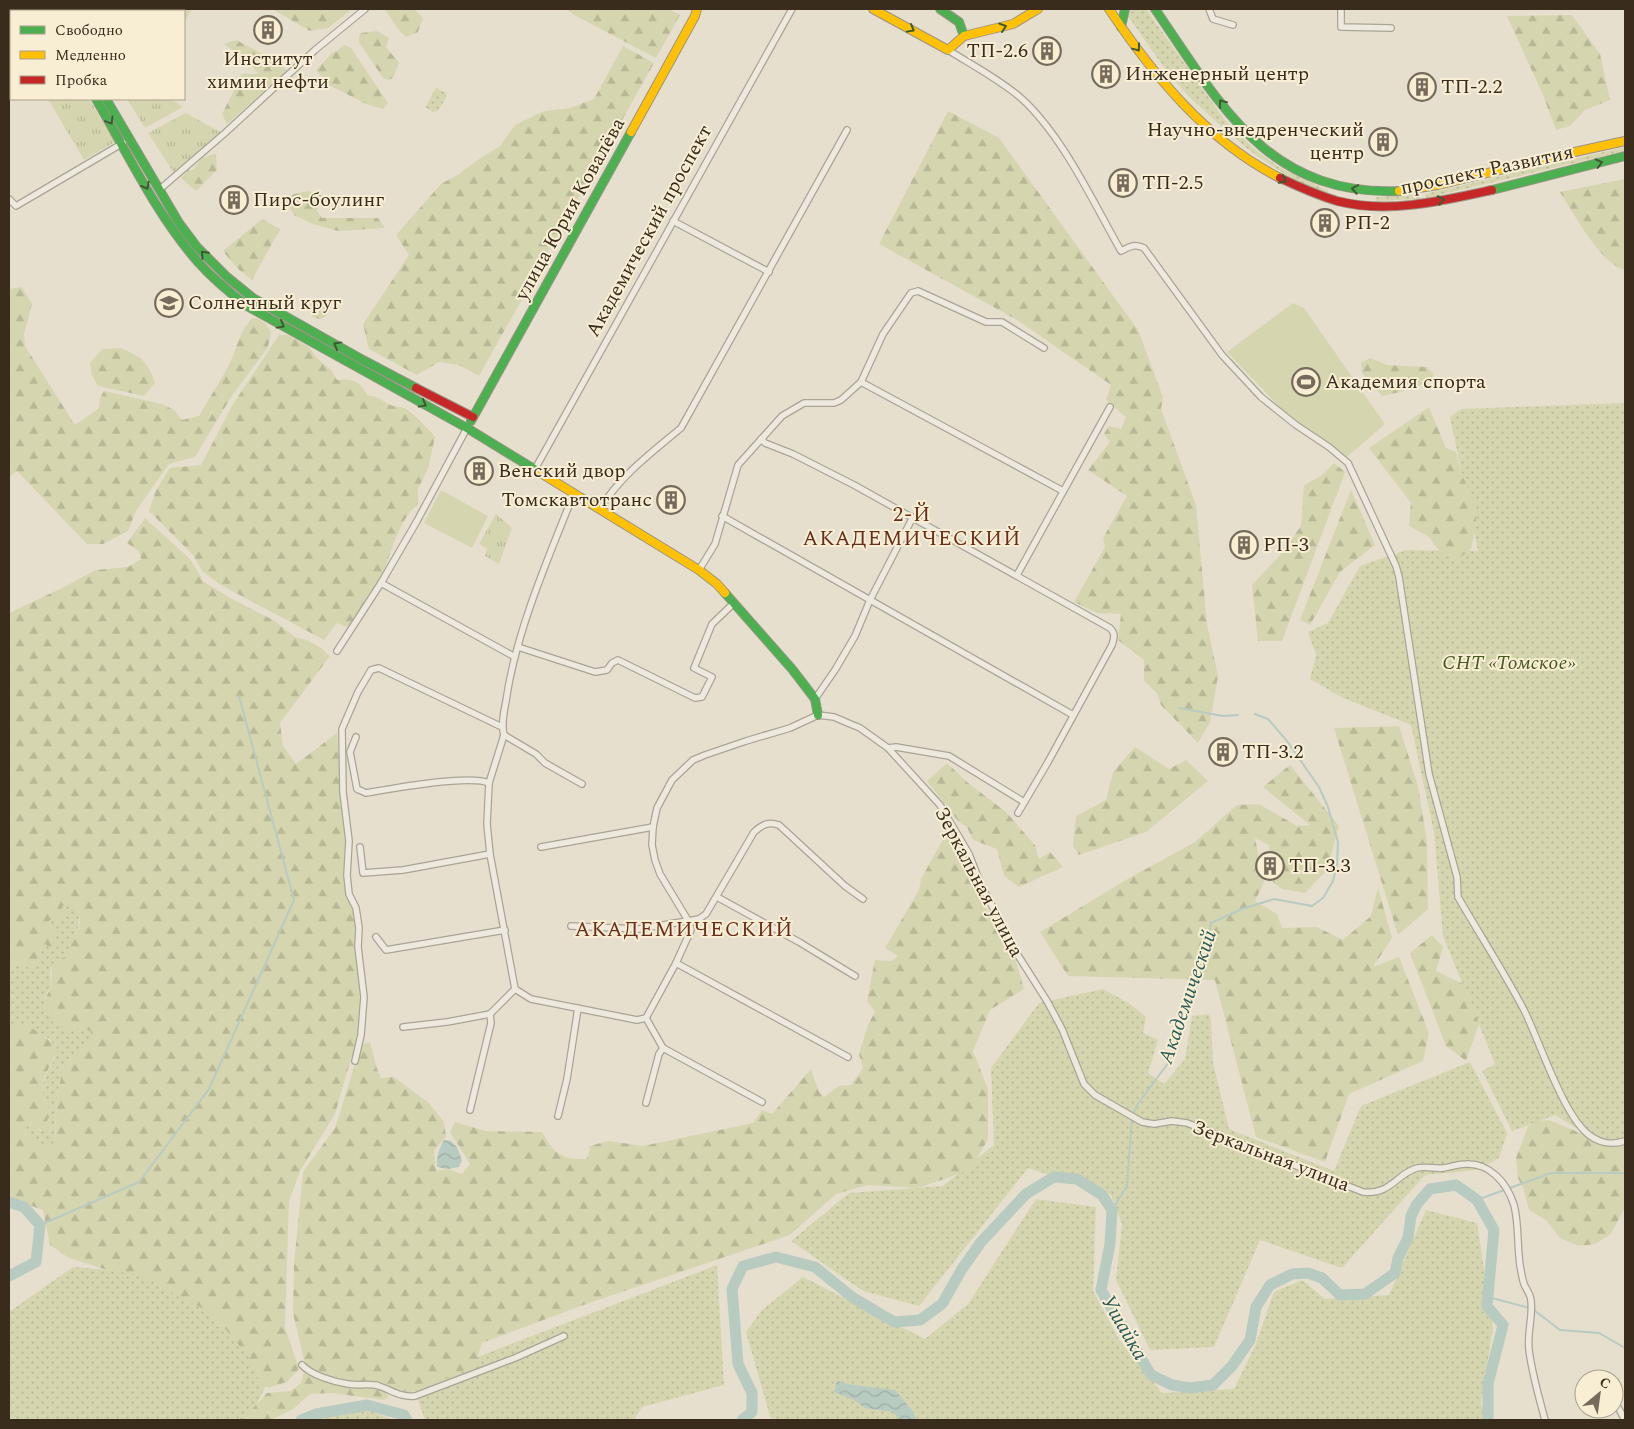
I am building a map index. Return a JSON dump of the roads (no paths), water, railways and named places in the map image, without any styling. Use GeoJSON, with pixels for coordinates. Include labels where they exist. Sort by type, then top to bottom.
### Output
{"type":"FeatureCollection","features":[{"type":"Feature","properties":{"kind":"street"},"geometry":{"type":"LineString","coordinates":[[159,190],[225,133],[315,50],[365,9]]}},
{"type":"Feature","properties":{"kind":"street","name":"улица Юрия Ковалёва"},"geometry":{"type":"LineString","coordinates":[[473,417],[696,13],[703,9]]}},
{"type":"Feature","properties":{"kind":"street","name":"Академический проспект"},"geometry":{"type":"LineString","coordinates":[[535,469],[792,9]]}},
{"type":"Feature","properties":{"kind":"street"},"geometry":{"type":"LineString","coordinates":[[874,9],[948,50],[1008,88],[1031,108],[1063,148],[1121,251],[1133,245],[1139,245],[1144,248],[1222,355],[1261,396],[1296,426],[1329,447],[1348,463],[1400,577],[1429,774],[1457,877],[1458,897],[1523,1009],[1563,1097],[1576,1119],[1589,1135],[1599,1140],[1613,1144],[1625,1141]]}},
{"type":"Feature","properties":{"kind":"street"},"geometry":{"type":"LineString","coordinates":[[940,9],[959,20],[964,36]]}},
{"type":"Feature","properties":{"kind":"street"},"geometry":{"type":"LineString","coordinates":[[948,50],[964,36],[989,32],[1013,24],[1038,9]]}},
{"type":"Feature","properties":{"kind":"street","name":"проспект Развития"},"geometry":{"type":"LineString","coordinates":[[1108,9],[1154,71],[1176,97],[1214,132],[1247,158],[1282,180],[1305,191],[1330,199],[1371,207],[1436,202],[1625,156]]}},
{"type":"Feature","properties":{"kind":"street"},"geometry":{"type":"LineString","coordinates":[[1121,27],[1125,9]]}},
{"type":"Feature","properties":{"kind":"street","name":"проспект Развития"},"geometry":{"type":"LineString","coordinates":[[1155,9],[1205,81],[1250,136],[1272,155],[1295,169],[1334,184],[1373,192],[1435,187],[1625,141]]}},
{"type":"Feature","properties":{"kind":"street"},"geometry":{"type":"LineString","coordinates":[[1209,9],[1213,19],[1233,25]]}},
{"type":"Feature","properties":{"kind":"street"},"geometry":{"type":"LineString","coordinates":[[1341,9],[1341,27],[1391,28]]}},
{"type":"Feature","properties":{"kind":"street"},"geometry":{"type":"LineString","coordinates":[[97,100],[127,141],[179,223],[197,246],[227,277],[253,298],[363,360],[473,417],[381,583],[337,651]]}},
{"type":"Feature","properties":{"kind":"street"},"geometry":{"type":"LineString","coordinates":[[106,100],[171,228],[189,253],[208,273],[248,306],[467,428],[535,469],[574,493],[600,509],[699,570],[717,584],[792,669],[815,699],[818,715],[790,728],[693,760],[672,780],[664,793],[657,808],[652,845],[657,867],[689,922],[691,930],[676,964],[646,1018],[637,1020],[531,999],[515,989],[486,824],[489,783],[504,735],[502,727],[508,685],[515,657],[574,493]]}},
{"type":"Feature","properties":{"kind":"street"},"geometry":{"type":"LineString","coordinates":[[600,509],[639,463],[682,428],[847,130]]}},
{"type":"Feature","properties":{"kind":"street"},"geometry":{"type":"LineString","coordinates":[[9,199],[16,206],[127,141]]}},
{"type":"Feature","properties":{"kind":"street"},"geometry":{"type":"LineString","coordinates":[[1330,199],[1334,184]]}},
{"type":"Feature","properties":{"kind":"street"},"geometry":{"type":"LineString","coordinates":[[1371,207],[1373,192]]}},
{"type":"Feature","properties":{"kind":"street"},"geometry":{"type":"LineString","coordinates":[[673,221],[769,272]]}},
{"type":"Feature","properties":{"kind":"street"},"geometry":{"type":"LineString","coordinates":[[699,570],[715,544],[738,465],[782,416],[804,403],[834,403],[841,400],[861,382],[883,334],[911,293],[918,291],[986,322],[1002,322],[1044,348]]}},
{"type":"Feature","properties":{"kind":"street"},"geometry":{"type":"LineString","coordinates":[[248,306],[253,298]]}},
{"type":"Feature","properties":{"kind":"street"},"geometry":{"type":"LineString","coordinates":[[358,368],[363,360]]}},
{"type":"Feature","properties":{"kind":"street"},"geometry":{"type":"LineString","coordinates":[[861,382],[1063,491]]}},
{"type":"Feature","properties":{"kind":"street"},"geometry":{"type":"LineString","coordinates":[[1017,575],[1110,407]]}},
{"type":"Feature","properties":{"kind":"street"},"geometry":{"type":"LineString","coordinates":[[761,440],[854,485],[913,517],[1110,628],[1115,635],[1112,646],[1018,813]]}},
{"type":"Feature","properties":{"kind":"street"},"geometry":{"type":"LineString","coordinates":[[722,516],[1073,715]]}},
{"type":"Feature","properties":{"kind":"street"},"geometry":{"type":"LineString","coordinates":[[815,699],[855,636],[870,600],[913,517]]}},
{"type":"Feature","properties":{"kind":"street"},"geometry":{"type":"LineString","coordinates":[[381,583],[515,657]]}},
{"type":"Feature","properties":{"kind":"street"},"geometry":{"type":"LineString","coordinates":[[518,647],[596,672],[606,670],[612,663],[618,660],[695,698],[702,697],[712,678],[694,668],[712,624],[734,603]]}},
{"type":"Feature","properties":{"kind":"street"},"geometry":{"type":"LineString","coordinates":[[356,1061],[361,1035],[364,997],[358,947],[358,922],[356,908],[349,894],[347,875],[349,841],[343,792],[342,730],[355,699],[371,670],[379,668],[502,727]]}},
{"type":"Feature","properties":{"kind":"street","name":"Зеркальная улица"},"geometry":{"type":"LineString","coordinates":[[818,715],[834,717],[860,728],[888,748],[940,805],[969,854],[981,885],[1018,957],[1047,1001],[1062,1029],[1084,1084],[1095,1095],[1142,1122],[1154,1124],[1172,1121],[1187,1123],[1363,1192],[1372,1193],[1382,1190],[1416,1168],[1442,1168],[1466,1164],[1481,1165],[1501,1179],[1514,1204],[1523,1281],[1531,1299],[1528,1332],[1529,1350],[1533,1375],[1545,1420]]}},
{"type":"Feature","properties":{"kind":"street"},"geometry":{"type":"LineString","coordinates":[[504,735],[536,754],[545,763],[582,784]]}},
{"type":"Feature","properties":{"kind":"street"},"geometry":{"type":"LineString","coordinates":[[356,737],[350,752],[357,788],[361,792],[366,793],[416,785],[477,779],[489,783]]}},
{"type":"Feature","properties":{"kind":"street"},"geometry":{"type":"LineString","coordinates":[[888,748],[896,747],[949,756],[1024,802]]}},
{"type":"Feature","properties":{"kind":"street"},"geometry":{"type":"LineString","coordinates":[[572,926],[639,928],[699,919],[706,914],[717,897],[754,832],[762,825],[771,822],[779,825],[845,886],[863,899]]}},
{"type":"Feature","properties":{"kind":"street"},"geometry":{"type":"LineString","coordinates":[[541,847],[653,827]]}},
{"type":"Feature","properties":{"kind":"street"},"geometry":{"type":"LineString","coordinates":[[360,847],[363,873],[403,870],[490,854]]}},
{"type":"Feature","properties":{"kind":"street"},"geometry":{"type":"LineString","coordinates":[[717,897],[799,942],[855,976]]}},
{"type":"Feature","properties":{"kind":"street"},"geometry":{"type":"LineString","coordinates":[[376,937],[386,950],[505,930]]}},
{"type":"Feature","properties":{"kind":"street"},"geometry":{"type":"LineString","coordinates":[[676,964],[848,1057]]}},
{"type":"Feature","properties":{"kind":"street"},"geometry":{"type":"LineString","coordinates":[[403,1027],[447,1022],[490,1014],[515,989]]}},
{"type":"Feature","properties":{"kind":"street"},"geometry":{"type":"LineString","coordinates":[[558,1116],[567,1080],[578,1008]]}},
{"type":"Feature","properties":{"kind":"street"},"geometry":{"type":"LineString","coordinates":[[470,1110],[491,1023],[490,1014]]}},
{"type":"Feature","properties":{"kind":"street"},"geometry":{"type":"LineString","coordinates":[[646,1018],[663,1048],[762,1102]]}},
{"type":"Feature","properties":{"kind":"street"},"geometry":{"type":"LineString","coordinates":[[646,1103],[659,1054],[663,1048]]}},
{"type":"Feature","properties":{"kind":"street"},"geometry":{"type":"LineString","coordinates":[[302,1365],[308,1372],[347,1384],[377,1385],[408,1397],[515,1358],[564,1336]]}},
{"type":"Feature","properties":{"kind":"water"},"geometry":{"type":"Polygon","coordinates":[[[444,1140],[451,1141],[457,1147],[462,1160],[459,1167],[448,1169],[437,1167],[438,1153],[444,1140]]]}},
{"type":"Feature","properties":{"kind":"water"},"geometry":{"type":"Polygon","coordinates":[[[837,1381],[895,1390],[911,1409],[917,1420],[900,1420],[893,1412],[865,1408],[854,1400],[834,1392],[837,1381]]]}},
{"type":"Feature","properties":{"kind":"waterway"},"geometry":{"type":"LineString","coordinates":[[40,1225],[139,1182],[209,1089],[294,900],[239,696]]}},
{"type":"Feature","properties":{"kind":"waterway","name":"Академический"},"geometry":{"type":"LineString","coordinates":[[1179,708],[1223,716],[1238,715]]}},
{"type":"Feature","properties":{"kind":"waterway","name":"Академический"},"geometry":{"type":"LineString","coordinates":[[1112,1210],[1127,1186],[1132,1117],[1137,1105],[1169,1062],[1201,974],[1211,923],[1242,909],[1274,899],[1312,906],[1323,898],[1333,881],[1337,864],[1338,842],[1328,807],[1319,787],[1287,741],[1268,719],[1255,714]]}},
{"type":"Feature","properties":{"kind":"waterway"},"geometry":{"type":"LineString","coordinates":[[1477,1200],[1551,1173],[1625,1173]]}},
{"type":"Feature","properties":{"kind":"waterway","name":"Ушайка"},"geometry":{"type":"LineString","coordinates":[[742,1420],[752,1412],[752,1393],[738,1364],[732,1289],[743,1266],[776,1257],[815,1267],[852,1297],[894,1322],[920,1320],[942,1304],[962,1269],[981,1242],[1026,1194],[1054,1177],[1077,1179],[1102,1195],[1112,1210],[1110,1244],[1101,1290],[1151,1375],[1172,1385],[1190,1388],[1213,1385],[1232,1366],[1250,1340],[1256,1307],[1270,1285],[1292,1274],[1308,1273],[1322,1278],[1340,1295],[1365,1294],[1395,1273],[1398,1258],[1408,1238],[1411,1216],[1417,1204],[1430,1189],[1456,1185],[1477,1200],[1494,1230],[1487,1306],[1503,1325],[1488,1384],[1488,1420]]}},
{"type":"Feature","properties":{"kind":"waterway","name":"Ушайка"},"geometry":{"type":"LineString","coordinates":[[9,1202],[24,1207],[40,1225],[36,1262],[9,1276]]}},
{"type":"Feature","properties":{"kind":"waterway"},"geometry":{"type":"LineString","coordinates":[[1488,1297],[1530,1308]]}},
{"type":"Feature","properties":{"kind":"waterway"},"geometry":{"type":"LineString","coordinates":[[1534,1310],[1560,1330],[1599,1333],[1625,1348]]}},
{"type":"Feature","properties":{"kind":"waterway","name":"Ушайка"},"geometry":{"type":"LineString","coordinates":[[301,1420],[316,1414],[367,1405],[404,1415],[407,1420]]}},
{"type":"Feature","properties":{"kind":"place","name":"Институт химии нефти"},"geometry":{"type":"Point","coordinates":[268,30]}},
{"type":"Feature","properties":{"kind":"place","name":"ТП-2.6"},"geometry":{"type":"Point","coordinates":[1047,51]}},
{"type":"Feature","properties":{"kind":"place","name":"Инженерный центр"},"geometry":{"type":"Point","coordinates":[1106,74]}},
{"type":"Feature","properties":{"kind":"place","name":"ТП-2.2"},"geometry":{"type":"Point","coordinates":[1422,87]}},
{"type":"Feature","properties":{"kind":"place","name":"Научно-внедренческий центр"},"geometry":{"type":"Point","coordinates":[1383,142]}},
{"type":"Feature","properties":{"kind":"place","name":"ТП-2.5"},"geometry":{"type":"Point","coordinates":[1123,183]}},
{"type":"Feature","properties":{"kind":"place","name":"Пирс-боулинг"},"geometry":{"type":"Point","coordinates":[234,200]}},
{"type":"Feature","properties":{"kind":"place","name":"РП-2"},"geometry":{"type":"Point","coordinates":[1325,223]}},
{"type":"Feature","properties":{"kind":"place","name":"Солнечный круг"},"geometry":{"type":"Point","coordinates":[169,303]}},
{"type":"Feature","properties":{"kind":"place","name":"Академия спорта"},"geometry":{"type":"Point","coordinates":[1306,382]}},
{"type":"Feature","properties":{"kind":"place","name":"Венский двор"},"geometry":{"type":"Point","coordinates":[479,471]}},
{"type":"Feature","properties":{"kind":"place","name":"Томскавтотранс"},"geometry":{"type":"Point","coordinates":[671,500]}},
{"type":"Feature","properties":{"kind":"place","name":"РП-3"},"geometry":{"type":"Point","coordinates":[1244,545]}},
{"type":"Feature","properties":{"kind":"place","name":"ТП-3.2"},"geometry":{"type":"Point","coordinates":[1223,752]}},
{"type":"Feature","properties":{"kind":"place","name":"ТП-3.3"},"geometry":{"type":"Point","coordinates":[1270,866]}},
{"type":"Feature","properties":{"kind":"district","name":"2-Й АКАДЕМИЧЕСКИЙ"},"geometry":{"type":"Point","coordinates":[912,527]}},
{"type":"Feature","properties":{"kind":"district","name":"АКАДЕМИЧЕСКИЙ"},"geometry":{"type":"Point","coordinates":[684,930]}},
{"type":"Feature","properties":{"kind":"park label","name":"СНТ «Томское»"},"geometry":{"type":"Point","coordinates":[1509,663]}}]}
